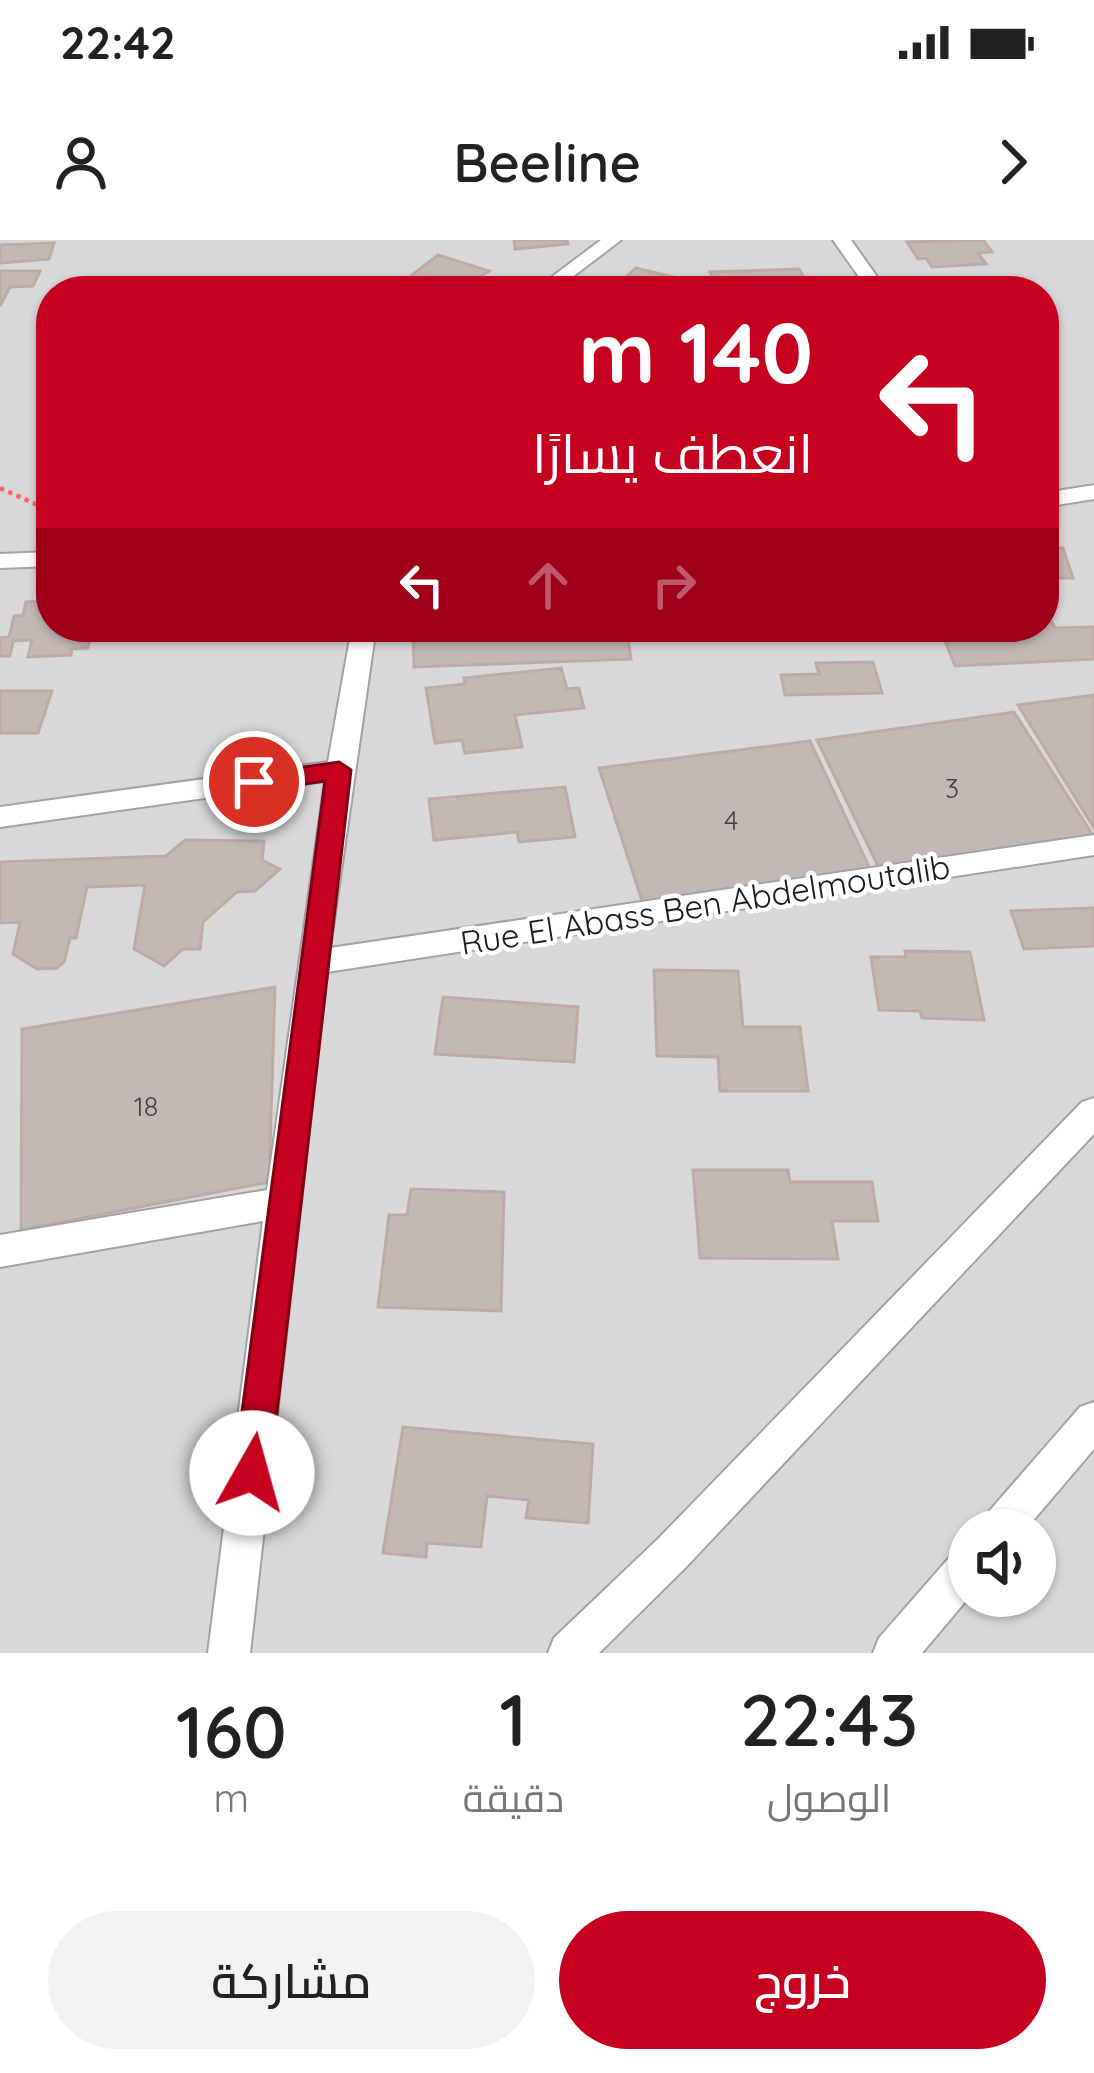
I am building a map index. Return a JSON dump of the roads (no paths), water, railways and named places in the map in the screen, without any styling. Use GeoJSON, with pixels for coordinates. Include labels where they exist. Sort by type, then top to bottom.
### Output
{"type":"FeatureCollection","features":[{"type":"Feature","properties":{"kind":"street"},"geometry":{"type":"LineString","coordinates":[[563,276],[612,240]]}},
{"type":"Feature","properties":{"kind":"street"},"geometry":{"type":"LineString","coordinates":[[842,240],[867,276]]}},
{"type":"Feature","properties":{"kind":"street"},"geometry":{"type":"LineString","coordinates":[[1059,498],[1094,492]]}},
{"type":"Feature","properties":{"kind":"street"},"geometry":{"type":"LineString","coordinates":[[0,561],[36,560]]}},
{"type":"Feature","properties":{"kind":"street"},"geometry":{"type":"LineString","coordinates":[[229,1653],[339,770],[361,642]]}},
{"type":"Feature","properties":{"kind":"street"},"geometry":{"type":"LineString","coordinates":[[0,817],[339,770]]}},
{"type":"Feature","properties":{"kind":"street","name":"Rue El Abass Ben Abdelmoutalib"},"geometry":{"type":"LineString","coordinates":[[315,962],[1094,845]]}},
{"type":"Feature","properties":{"kind":"street"},"geometry":{"type":"LineString","coordinates":[[569,1653],[672,1553],[1094,1112]]}},
{"type":"Feature","properties":{"kind":"street"},"geometry":{"type":"LineString","coordinates":[[0,1251],[286,1202]]}},
{"type":"Feature","properties":{"kind":"street"},"geometry":{"type":"LineString","coordinates":[[1017,1509],[1094,1420]]}},
{"type":"Feature","properties":{"kind":"street"},"geometry":{"type":"LineString","coordinates":[[894,1653],[948,1590]]}}]}
